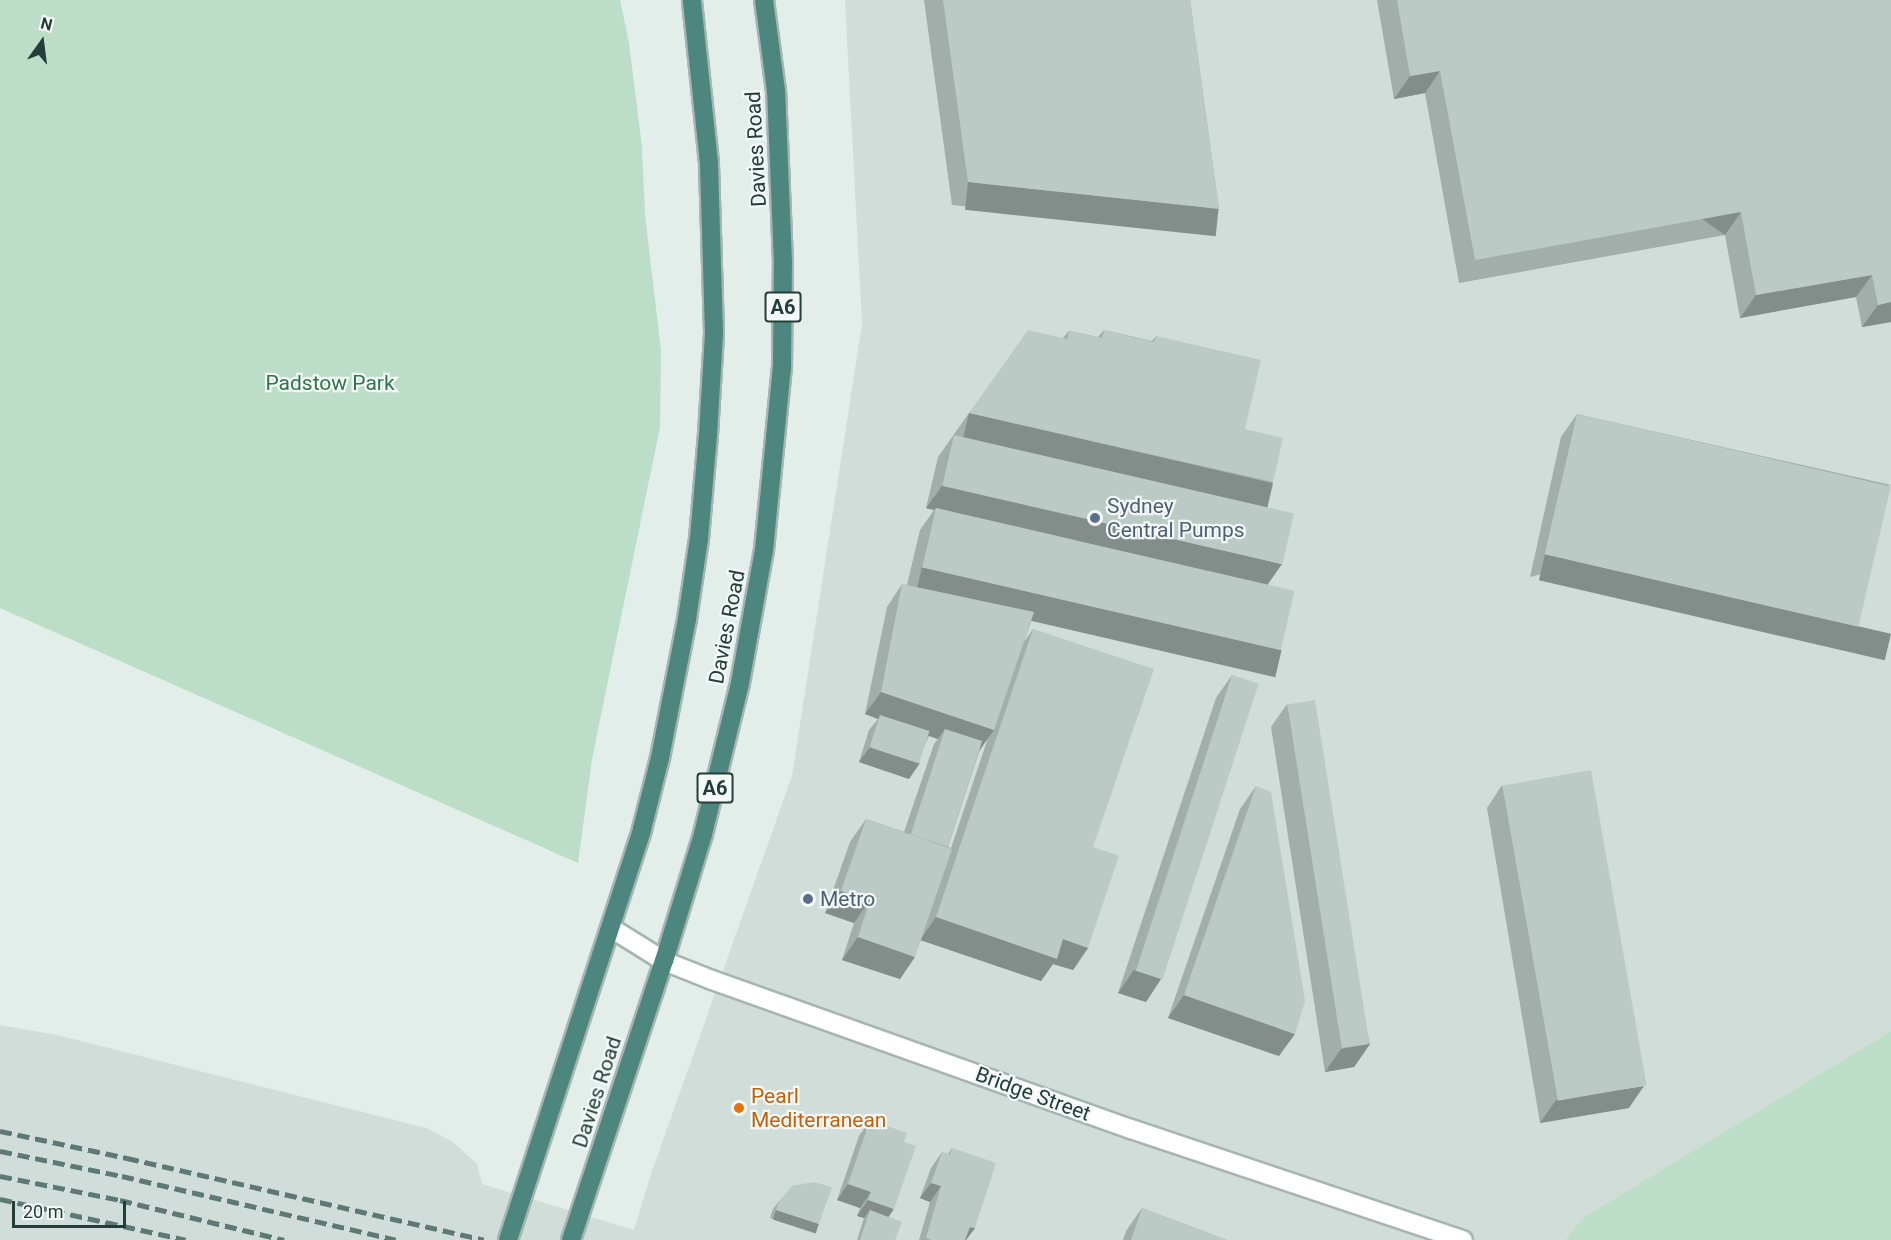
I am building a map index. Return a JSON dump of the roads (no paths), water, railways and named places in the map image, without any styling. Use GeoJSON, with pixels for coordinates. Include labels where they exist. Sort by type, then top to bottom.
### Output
{"type":"FeatureCollection","features":[{"type":"Feature","properties":{"kind":"highway","name":"Davies Road"},"geometry":{"type":"LineString","coordinates":[[510,1236],[642,828],[674,689],[699,539],[714,333],[708,152],[692,0]]}},
{"type":"Feature","properties":{"kind":"highway","name":"Davies Road"},"geometry":{"type":"LineString","coordinates":[[571,1240],[664,961],[708,816],[740,682],[764,550],[782,368],[783,263],[776,91],[764,0]]}},
{"type":"Feature","properties":{"kind":"street","name":"Bridge Street"},"geometry":{"type":"LineString","coordinates":[[611,928],[664,961],[1131,1129],[1463,1240]]}},
{"type":"Feature","properties":{"kind":"railway"},"geometry":{"type":"LineString","coordinates":[[0,1131],[484,1240]]}},
{"type":"Feature","properties":{"kind":"railway"},"geometry":{"type":"LineString","coordinates":[[0,1151],[122,1176],[396,1240]]}},
{"type":"Feature","properties":{"kind":"railway"},"geometry":{"type":"LineString","coordinates":[[0,1176],[120,1200],[284,1240]]}},
{"type":"Feature","properties":{"kind":"railway"},"geometry":{"type":"LineString","coordinates":[[0,1199],[186,1240]]}},
{"type":"Feature","properties":{"kind":"place","name":"Sydney Central Pumps"},"geometry":{"type":"Point","coordinates":[1095,518]}},
{"type":"Feature","properties":{"kind":"place","name":"Metro"},"geometry":{"type":"Point","coordinates":[808,899]}},
{"type":"Feature","properties":{"kind":"place","name":"Pearl Mediterranean"},"geometry":{"type":"Point","coordinates":[739,1108]}},
{"type":"Feature","properties":{"kind":"park label","name":"Padstow Park"},"geometry":{"type":"Point","coordinates":[330,383]}}]}
